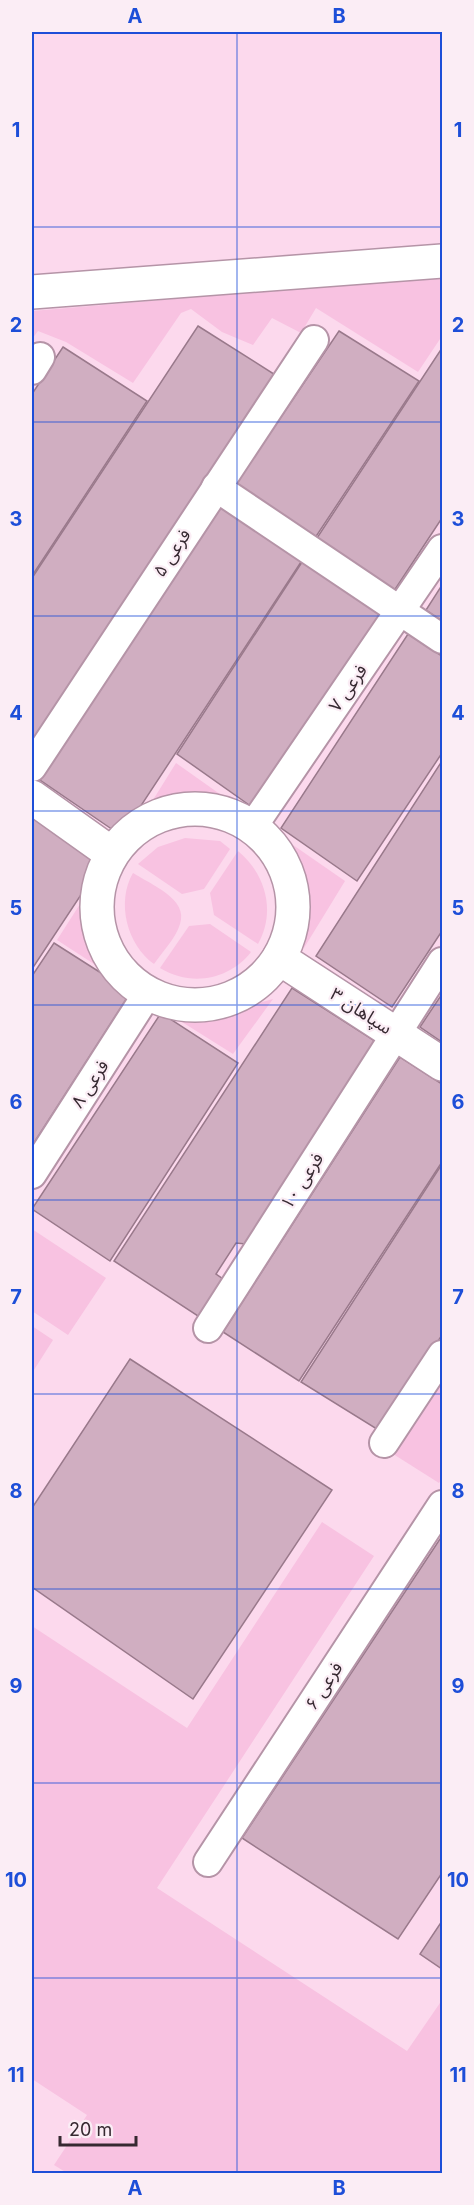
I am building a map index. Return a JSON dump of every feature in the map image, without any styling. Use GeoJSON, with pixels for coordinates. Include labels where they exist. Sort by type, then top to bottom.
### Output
{"type":"FeatureCollection","features":[{"type":"Feature","properties":{"kind":"street"},"geometry":{"type":"LineString","coordinates":[[32,292],[442,261]]}},
{"type":"Feature","properties":{"kind":"street","name":"فرعی ۵"},"geometry":{"type":"LineString","coordinates":[[32,768],[314,340]]}},
{"type":"Feature","properties":{"kind":"street"},"geometry":{"type":"LineString","coordinates":[[216,487],[442,639]]}},
{"type":"Feature","properties":{"kind":"street","name":"فرعی ۷"},"geometry":{"type":"LineString","coordinates":[[253,826],[442,549]]}},
{"type":"Feature","properties":{"kind":"street"},"geometry":{"type":"LineString","coordinates":[[32,797],[112,854]]}},
{"type":"Feature","properties":{"kind":"street"},"geometry":{"type":"LineString","coordinates":[[193,808],[224,813],[253,826],[274,847],[288,873],[293,902],[291,931],[279,958],[260,981],[225,1000],[205,1005],[176,1004],[148,993],[123,974],[105,947],[97,916],[99,884],[112,854],[134,830],[161,814],[193,808]]}},
{"type":"Feature","properties":{"kind":"street","name":"سپاهان ۳"},"geometry":{"type":"LineString","coordinates":[[279,958],[442,1064]]}},
{"type":"Feature","properties":{"kind":"street","name":"فرعی ۱۰"},"geometry":{"type":"LineString","coordinates":[[208,1328],[442,962]]}},
{"type":"Feature","properties":{"kind":"street","name":"فرعی ۸"},"geometry":{"type":"LineString","coordinates":[[32,1174],[148,993]]}},
{"type":"Feature","properties":{"kind":"street"},"geometry":{"type":"LineString","coordinates":[[384,1443],[442,1355]]}},
{"type":"Feature","properties":{"kind":"street","name":"فرعی ۶"},"geometry":{"type":"LineString","coordinates":[[208,1862],[441,1509]]}},
{"type":"Feature","properties":{"kind":"shaded area"},"geometry":{"type":"Polygon","coordinates":[[[442,269],[442,336],[418,372],[316,308],[301,333],[272,318],[253,345],[222,332],[191,309],[181,313],[133,383],[66,342],[38,331],[32,339],[32,311],[174,299],[442,269]]]}},
{"type":"Feature","properties":{"kind":"shaded area"},"geometry":{"type":"Polygon","coordinates":[[[176,763],[224,797],[188,799],[148,808],[176,763]]]}},
{"type":"Feature","properties":{"kind":"shaded area"},"geometry":{"type":"Polygon","coordinates":[[[280,836],[345,881],[304,948],[298,891],[280,836]]]}},
{"type":"Feature","properties":{"kind":"shaded area"},"geometry":{"type":"Polygon","coordinates":[[[185,838],[220,841],[230,849],[204,889],[182,894],[138,864],[158,847],[185,838]]]}},
{"type":"Feature","properties":{"kind":"shaded area"},"geometry":{"type":"Polygon","coordinates":[[[238,851],[255,871],[265,894],[266,919],[258,944],[214,915],[210,893],[238,851]]]}},
{"type":"Feature","properties":{"kind":"shaded area"},"geometry":{"type":"Polygon","coordinates":[[[133,873],[158,887],[174,900],[181,915],[175,934],[154,964],[137,946],[127,922],[125,897],[133,873]]]}},
{"type":"Feature","properties":{"kind":"shaded area"},"geometry":{"type":"Polygon","coordinates":[[[89,890],[91,913],[97,935],[114,977],[57,940],[89,890]]]}},
{"type":"Feature","properties":{"kind":"shaded area"},"geometry":{"type":"Polygon","coordinates":[[[210,924],[251,952],[242,962],[221,974],[197,979],[172,974],[160,968],[189,926],[210,924]]]}},
{"type":"Feature","properties":{"kind":"shaded area"},"geometry":{"type":"Polygon","coordinates":[[[273,999],[233,1054],[174,1017],[219,1014],[273,999]]]}},
{"type":"Feature","properties":{"kind":"shaded area"},"geometry":{"type":"Polygon","coordinates":[[[32,1229],[106,1278],[68,1335],[32,1311],[32,1229]]]}},
{"type":"Feature","properties":{"kind":"shaded area"},"geometry":{"type":"Polygon","coordinates":[[[32,1326],[53,1340],[32,1373],[32,1326]]]}},
{"type":"Feature","properties":{"kind":"shaded area"},"geometry":{"type":"Polygon","coordinates":[[[442,1373],[442,1478],[439,1483],[390,1452],[442,1373]]]}},
{"type":"Feature","properties":{"kind":"shaded area"},"geometry":{"type":"Polygon","coordinates":[[[322,1522],[374,1556],[157,1888],[407,2051],[442,2000],[442,2173],[67,2173],[54,2165],[87,2115],[32,2079],[32,1626],[187,1728],[322,1522]]]}},
{"type":"Feature","properties":{"kind":"building"},"geometry":{"type":"Polygon","coordinates":[[[198,326],[277,376],[32,746],[32,578],[198,326]]]}},
{"type":"Feature","properties":{"kind":"building"},"geometry":{"type":"Polygon","coordinates":[[[339,331],[419,381],[313,541],[233,488],[339,331]]]}},
{"type":"Feature","properties":{"kind":"building"},"geometry":{"type":"Polygon","coordinates":[[[63,347],[147,401],[32,576],[32,394],[63,347]]]}},
{"type":"Feature","properties":{"kind":"building"},"geometry":{"type":"Polygon","coordinates":[[[442,348],[442,518],[392,594],[315,541],[442,348]]]}},
{"type":"Feature","properties":{"kind":"building"},"geometry":{"type":"Polygon","coordinates":[[[219,502],[303,559],[127,827],[116,832],[40,780],[219,502]]]}},
{"type":"Feature","properties":{"kind":"building"},"geometry":{"type":"Polygon","coordinates":[[[304,559],[384,611],[252,807],[177,754],[304,559]]]}},
{"type":"Feature","properties":{"kind":"building"},"geometry":{"type":"Polygon","coordinates":[[[442,585],[442,621],[426,610],[442,585]]]}},
{"type":"Feature","properties":{"kind":"building"},"geometry":{"type":"Polygon","coordinates":[[[408,634],[442,656],[442,753],[357,881],[281,828],[408,634]]]}},
{"type":"Feature","properties":{"kind":"building"},"geometry":{"type":"Polygon","coordinates":[[[442,761],[442,931],[392,1007],[316,956],[442,761]]]}},
{"type":"Feature","properties":{"kind":"building"},"geometry":{"type":"Polygon","coordinates":[[[32,815],[102,863],[32,969],[32,815]]]}},
{"type":"Feature","properties":{"kind":"building"},"geometry":{"type":"Polygon","coordinates":[[[54,943],[131,992],[32,1146],[32,976],[54,943]]]}},
{"type":"Feature","properties":{"kind":"building"},"geometry":{"type":"Polygon","coordinates":[[[292,988],[375,1041],[246,1244],[236,1243],[216,1274],[226,1281],[204,1320],[114,1261],[292,988]]]}},
{"type":"Feature","properties":{"kind":"building"},"geometry":{"type":"Polygon","coordinates":[[[442,994],[442,1042],[420,1027],[442,994]]]}},
{"type":"Feature","properties":{"kind":"building"},"geometry":{"type":"Polygon","coordinates":[[[161,1013],[238,1063],[110,1261],[32,1209],[161,1013]]]}},
{"type":"Feature","properties":{"kind":"building"},"geometry":{"type":"Polygon","coordinates":[[[400,1057],[442,1084],[442,1162],[299,1381],[223,1332],[400,1057]]]}},
{"type":"Feature","properties":{"kind":"building"},"geometry":{"type":"Polygon","coordinates":[[[442,1164],[442,1335],[380,1431],[301,1382],[442,1164]]]}},
{"type":"Feature","properties":{"kind":"building"},"geometry":{"type":"Polygon","coordinates":[[[130,1359],[332,1490],[193,1699],[32,1587],[32,1508],[130,1359]]]}},
{"type":"Feature","properties":{"kind":"building"},"geometry":{"type":"Polygon","coordinates":[[[442,1536],[442,1873],[398,1939],[242,1838],[442,1536]]]}},
{"type":"Feature","properties":{"kind":"building"},"geometry":{"type":"Polygon","coordinates":[[[442,1921],[442,1969],[420,1954],[442,1921]]]}}]}
